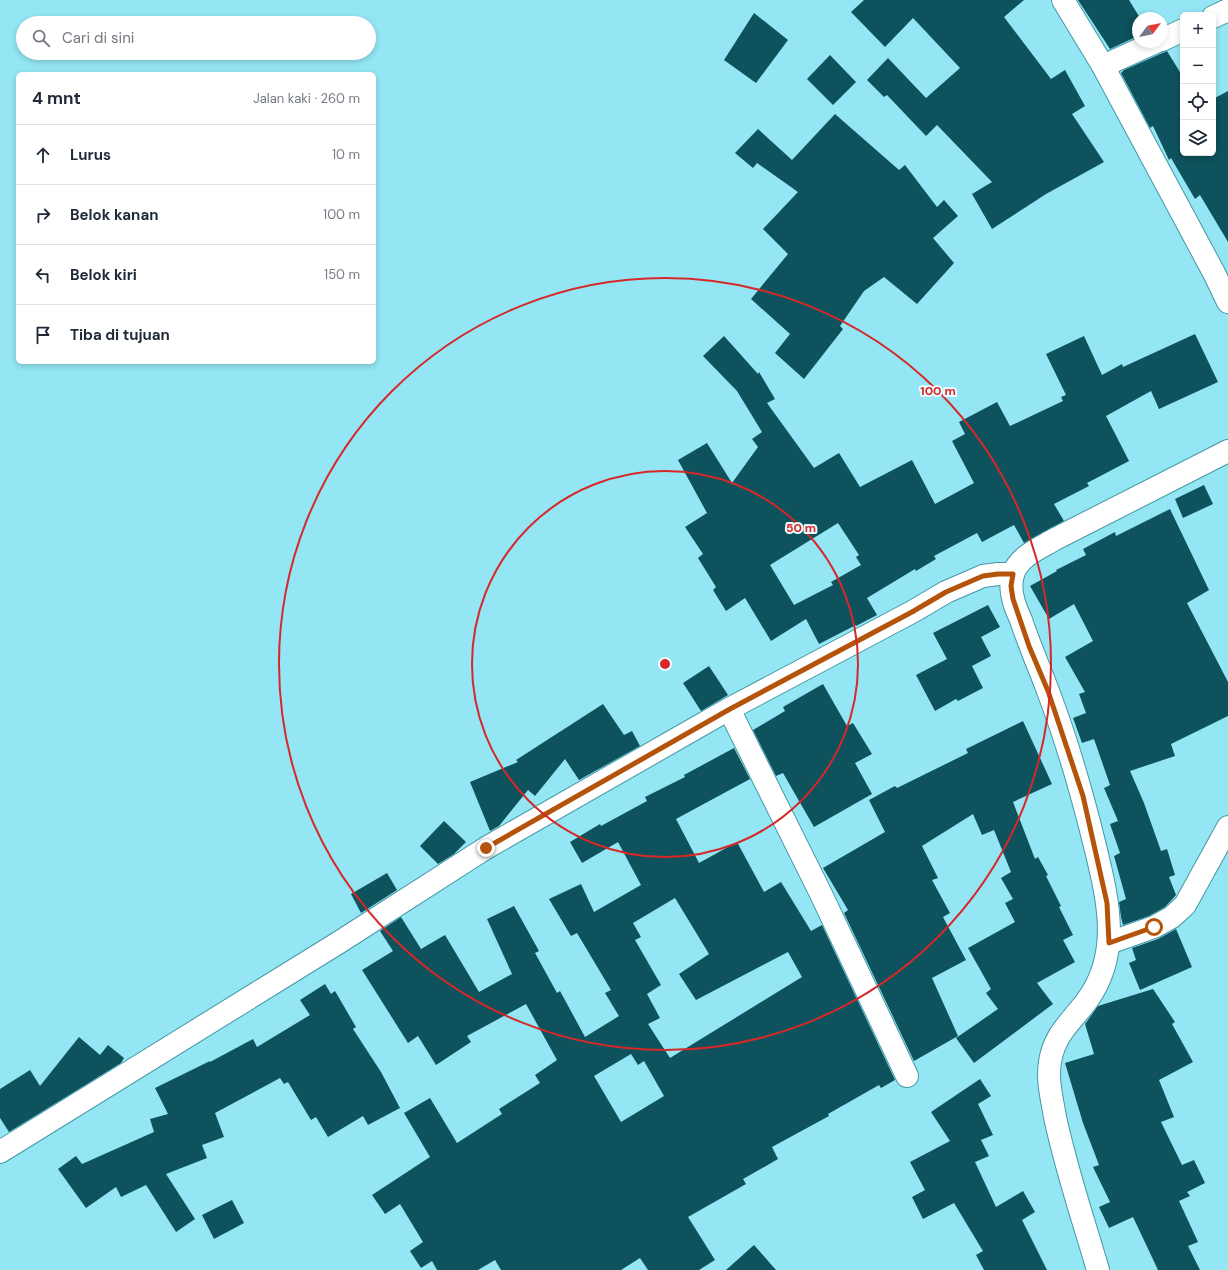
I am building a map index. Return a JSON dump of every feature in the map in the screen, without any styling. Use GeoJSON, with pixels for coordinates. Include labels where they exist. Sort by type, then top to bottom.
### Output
{"type":"FeatureCollection","features":[{"type":"Feature","properties":{"kind":"street"},"geometry":{"type":"LineString","coordinates":[[1063,0],[1103,66],[1214,273],[1228,302]]}},
{"type":"Feature","properties":{"kind":"street"},"geometry":{"type":"LineString","coordinates":[[1216,16],[1228,10]]}},
{"type":"Feature","properties":{"kind":"street"},"geometry":{"type":"LineString","coordinates":[[1168,37],[1180,31]]}},
{"type":"Feature","properties":{"kind":"street"},"geometry":{"type":"LineString","coordinates":[[1103,66],[1143,48]]}},
{"type":"Feature","properties":{"kind":"street"},"geometry":{"type":"LineString","coordinates":[[1098,1270],[1061,1144],[1049,1084],[1050,1062],[1056,1041],[1066,1025],[1085,1004],[1095,988],[1104,966],[1109,943],[1107,903],[1083,796],[1048,691],[1029,646],[1013,599],[1011,586],[1013,574],[1020,563],[1030,554],[1054,539],[1228,451]]}},
{"type":"Feature","properties":{"kind":"street"},"geometry":{"type":"LineString","coordinates":[[0,1152],[338,943],[486,848],[730,709],[912,612],[946,592],[983,576],[1013,574]]}},
{"type":"Feature","properties":{"kind":"street"},"geometry":{"type":"LineString","coordinates":[[730,709],[824,899],[907,1076]]}},
{"type":"Feature","properties":{"kind":"street"},"geometry":{"type":"LineString","coordinates":[[1109,943],[1154,927],[1172,917],[1185,905],[1228,828]]}},
{"type":"Feature","properties":{"kind":"building"},"geometry":{"type":"Polygon","coordinates":[[[864,0],[1024,0],[1004,17],[1051,79],[1065,70],[1085,106],[1072,114],[1104,162],[1046,194],[992,229],[972,194],[992,182],[937,125],[926,136],[887,95],[884,97],[867,80],[888,58],[926,98],[960,68],[913,18],[885,47],[851,12],[864,0]]]}},
{"type":"Feature","properties":{"kind":"building"},"geometry":{"type":"Polygon","coordinates":[[[1078,0],[1129,0],[1136,12],[1132,12],[1132,39],[1110,49],[1078,0]]]}},
{"type":"Feature","properties":{"kind":"building"},"geometry":{"type":"Polygon","coordinates":[[[754,13],[788,40],[756,83],[724,60],[754,13]]]}},
{"type":"Feature","properties":{"kind":"building"},"geometry":{"type":"Polygon","coordinates":[[[1167,51],[1180,72],[1180,156],[1216,156],[1216,97],[1228,91],[1228,242],[1200,195],[1195,199],[1171,158],[1169,160],[1153,126],[1150,128],[1121,73],[1124,70],[1167,51]]]}},
{"type":"Feature","properties":{"kind":"building"},"geometry":{"type":"Polygon","coordinates":[[[830,55],[856,82],[833,105],[807,79],[830,55]]]}},
{"type":"Feature","properties":{"kind":"building"},"geometry":{"type":"Polygon","coordinates":[[[835,114],[899,170],[905,165],[937,207],[944,200],[958,216],[933,238],[954,263],[917,304],[884,277],[864,291],[840,326],[843,329],[804,379],[775,353],[790,334],[751,299],[788,254],[763,229],[798,192],[757,163],[753,168],[735,153],[758,129],[792,160],[835,114]]]}},
{"type":"Feature","properties":{"kind":"building"},"geometry":{"type":"Polygon","coordinates":[[[1195,334],[1218,382],[1159,409],[1151,391],[1106,416],[1129,461],[1087,483],[1089,486],[1054,504],[1064,521],[1024,543],[1014,525],[982,542],[977,533],[934,556],[936,559],[916,571],[915,569],[867,598],[877,615],[819,644],[806,619],[771,641],[745,598],[726,611],[713,590],[716,587],[698,558],[703,554],[685,527],[707,513],[678,460],[707,443],[732,483],[758,447],[752,439],[762,432],[737,391],[703,356],[724,336],[758,374],[759,372],[775,399],[767,403],[814,468],[839,453],[860,487],[912,460],[935,504],[974,483],[952,441],[965,434],[959,422],[997,402],[1010,426],[1063,401],[1061,397],[1066,395],[1046,354],[1084,336],[1102,375],[1122,364],[1123,367],[1195,334]],[[838,523],[770,565],[794,605],[833,585],[831,582],[861,565],[856,557],[859,555],[838,523]]]}},
{"type":"Feature","properties":{"kind":"building"},"geometry":{"type":"Polygon","coordinates":[[[1204,485],[1213,504],[1183,518],[1175,499],[1204,485]]]}},
{"type":"Feature","properties":{"kind":"building"},"geometry":{"type":"Polygon","coordinates":[[[1170,509],[1209,590],[1187,603],[1228,682],[1228,716],[1171,744],[1175,756],[1130,771],[1144,803],[1161,851],[1167,849],[1175,875],[1169,877],[1176,895],[1165,907],[1149,916],[1123,925],[1119,902],[1126,899],[1114,856],[1120,853],[1110,824],[1118,821],[1104,788],[1110,785],[1094,739],[1082,743],[1073,718],[1086,713],[1079,694],[1085,692],[1065,657],[1093,641],[1074,604],[1049,619],[1030,586],[1057,571],[1056,570],[1086,555],[1083,549],[1115,532],[1116,536],[1170,509]]]}},
{"type":"Feature","properties":{"kind":"building"},"geometry":{"type":"Polygon","coordinates":[[[988,605],[1000,627],[981,637],[991,656],[972,666],[983,688],[958,701],[956,699],[935,711],[916,675],[947,659],[933,633],[988,605]]]}},
{"type":"Feature","properties":{"kind":"building"},"geometry":{"type":"Polygon","coordinates":[[[709,666],[728,695],[701,711],[683,683],[709,666]]]}},
{"type":"Feature","properties":{"kind":"building"},"geometry":{"type":"Polygon","coordinates":[[[823,684],[847,726],[853,723],[872,754],[855,763],[872,794],[814,827],[783,773],[776,776],[753,730],[785,711],[783,707],[823,684]]]}},
{"type":"Feature","properties":{"kind":"building"},"geometry":{"type":"Polygon","coordinates":[[[603,704],[624,735],[632,731],[640,746],[579,780],[565,759],[535,796],[528,790],[499,826],[490,831],[470,782],[518,762],[516,760],[603,704]]]}},
{"type":"Feature","properties":{"kind":"building"},"geometry":{"type":"Polygon","coordinates":[[[1023,721],[1052,784],[1013,802],[1035,859],[1038,857],[1048,875],[1046,876],[1073,935],[1063,940],[1075,962],[1037,983],[1053,1004],[974,1063],[956,1038],[998,1009],[986,993],[991,989],[968,948],[1015,922],[1005,903],[1013,899],[1001,878],[1011,872],[994,830],[982,835],[973,814],[922,846],[938,878],[932,880],[950,913],[943,917],[966,960],[932,978],[958,1036],[914,1061],[844,913],[848,910],[823,868],[885,832],[869,800],[895,786],[897,788],[968,753],[966,749],[1023,721]]]}},
{"type":"Feature","properties":{"kind":"building"},"geometry":{"type":"Polygon","coordinates":[[[734,748],[750,779],[676,819],[699,863],[737,842],[764,892],[781,882],[811,931],[822,925],[895,1080],[881,1088],[879,1085],[828,1114],[829,1116],[772,1147],[778,1159],[743,1179],[746,1184],[688,1217],[715,1260],[699,1270],[648,1270],[640,1258],[621,1270],[501,1270],[495,1260],[478,1270],[437,1270],[432,1261],[421,1268],[410,1251],[423,1242],[400,1204],[385,1214],[372,1195],[430,1157],[404,1113],[430,1098],[457,1143],[502,1114],[499,1109],[540,1083],[535,1075],[557,1060],[526,1004],[467,1036],[471,1042],[436,1065],[418,1036],[408,1043],[362,970],[393,951],[380,931],[401,917],[421,949],[445,935],[479,992],[512,974],[487,919],[514,906],[539,951],[535,953],[557,993],[560,991],[585,1037],[619,1016],[605,993],[611,990],[577,933],[571,936],[549,899],[581,884],[594,912],[641,885],[618,842],[582,863],[570,842],[600,824],[601,826],[647,801],[645,797],[685,777],[684,775],[734,748]],[[675,898],[633,923],[641,937],[635,940],[661,985],[647,994],[660,1018],[648,1024],[670,1058],[802,977],[788,952],[696,1000],[679,974],[709,954],[675,898]],[[631,1054],[594,1076],[621,1122],[664,1096],[644,1061],[638,1065],[631,1054]]]}},
{"type":"Feature","properties":{"kind":"building"},"geometry":{"type":"Polygon","coordinates":[[[444,821],[466,842],[454,854],[438,864],[420,846],[444,821]]]}},
{"type":"Feature","properties":{"kind":"building"},"geometry":{"type":"Polygon","coordinates":[[[387,873],[397,890],[361,913],[351,894],[387,873]]]}},
{"type":"Feature","properties":{"kind":"building"},"geometry":{"type":"Polygon","coordinates":[[[1176,929],[1192,967],[1140,990],[1129,963],[1136,960],[1132,948],[1158,939],[1176,929]]]}},
{"type":"Feature","properties":{"kind":"building"},"geometry":{"type":"Polygon","coordinates":[[[325,984],[331,994],[335,991],[356,1027],[353,1029],[381,1072],[400,1108],[368,1125],[363,1116],[328,1137],[316,1117],[311,1120],[288,1082],[284,1084],[280,1078],[215,1113],[224,1137],[202,1145],[207,1158],[166,1174],[195,1219],[176,1232],[146,1185],[121,1197],[116,1187],[86,1208],[58,1169],[76,1156],[82,1164],[154,1132],[150,1119],[168,1114],[155,1088],[210,1062],[253,1039],[257,1047],[310,1015],[300,1000],[325,984]]]}},
{"type":"Feature","properties":{"kind":"building"},"geometry":{"type":"Polygon","coordinates":[[[1153,989],[1175,1022],[1172,1024],[1193,1062],[1159,1080],[1174,1117],[1161,1122],[1182,1165],[1194,1160],[1205,1183],[1187,1192],[1190,1196],[1179,1201],[1198,1242],[1188,1246],[1200,1270],[1158,1270],[1133,1217],[1109,1228],[1099,1207],[1110,1202],[1093,1167],[1099,1165],[1083,1123],[1065,1063],[1094,1054],[1085,1024],[1098,1006],[1153,989]]]}},
{"type":"Feature","properties":{"kind":"building"},"geometry":{"type":"Polygon","coordinates":[[[79,1037],[100,1055],[108,1045],[124,1058],[121,1063],[9,1132],[0,1118],[0,1089],[30,1070],[40,1086],[79,1037]]]}},
{"type":"Feature","properties":{"kind":"building"},"geometry":{"type":"Polygon","coordinates":[[[980,1079],[991,1096],[978,1104],[993,1135],[981,1140],[989,1156],[975,1162],[996,1207],[1023,1191],[1035,1212],[1022,1220],[1047,1270],[984,1270],[976,1255],[983,1251],[954,1203],[923,1219],[912,1197],[925,1190],[910,1162],[950,1141],[931,1112],[980,1079]]]}},
{"type":"Feature","properties":{"kind":"building"},"geometry":{"type":"Polygon","coordinates":[[[232,1200],[244,1223],[214,1239],[202,1215],[232,1200]]]}},
{"type":"Feature","properties":{"kind":"building"},"geometry":{"type":"Polygon","coordinates":[[[754,1245],[776,1270],[726,1270],[754,1245]]]}},
{"type":"Feature","properties":{"kind":"route"},"geometry":{"type":"LineString","coordinates":[[486,848],[730,709],[912,612],[946,592],[983,576],[1013,574],[1011,586],[1013,599],[1029,646],[1048,691],[1083,796],[1107,903],[1109,943],[1154,927]]}}]}
